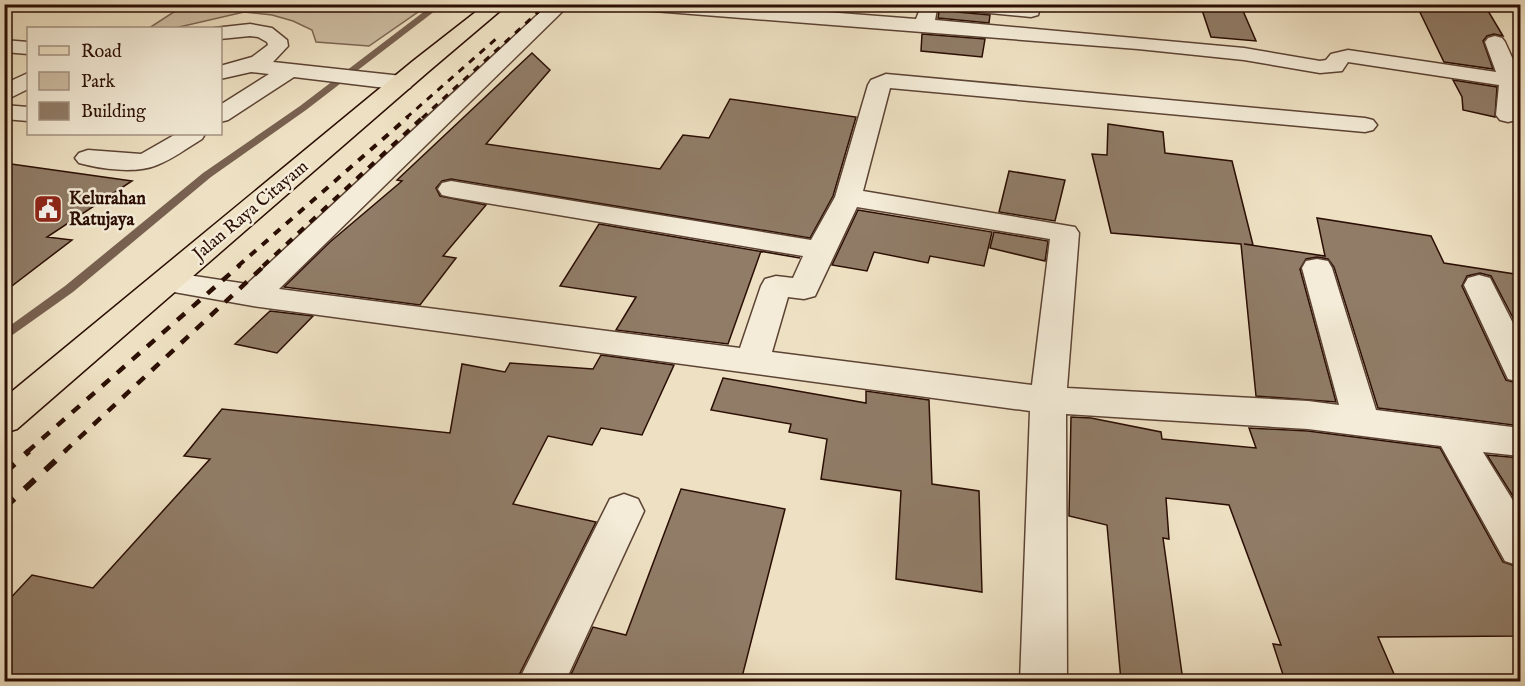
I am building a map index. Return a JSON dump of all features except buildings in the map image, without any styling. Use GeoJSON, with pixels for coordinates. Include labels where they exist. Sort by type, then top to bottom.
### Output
{"type":"FeatureCollection","features":[{"type":"Feature","properties":{"kind":"main road","name":"Jalan Raya Citayam"},"geometry":{"type":"LineString","coordinates":[[10,407],[168,282],[407,71],[499,4]]}},
{"type":"Feature","properties":{"kind":"street"},"geometry":{"type":"LineString","coordinates":[[253,296],[561,4]]}},
{"type":"Feature","properties":{"kind":"street"},"geometry":{"type":"LineString","coordinates":[[641,4],[923,25],[1232,53],[1320,67],[1334,66],[1338,58],[1348,56],[1516,81]]}},
{"type":"Feature","properties":{"kind":"street"},"geometry":{"type":"LineString","coordinates":[[923,25],[931,4]]}},
{"type":"Feature","properties":{"kind":"street"},"geometry":{"type":"LineString","coordinates":[[958,4],[1031,11],[1032,4]]}},
{"type":"Feature","properties":{"kind":"street"},"geometry":{"type":"LineString","coordinates":[[4,29],[27,31]]}},
{"type":"Feature","properties":{"kind":"street"},"geometry":{"type":"LineString","coordinates":[[222,33],[247,30],[272,35],[277,40],[278,46],[273,53],[251,66],[222,73]]}},
{"type":"Feature","properties":{"kind":"street"},"geometry":{"type":"LineString","coordinates":[[1495,42],[1516,81],[1508,115]]}},
{"type":"Feature","properties":{"kind":"street"},"geometry":{"type":"LineString","coordinates":[[4,46],[27,48]]}},
{"type":"Feature","properties":{"kind":"street"},"geometry":{"type":"LineString","coordinates":[[273,53],[345,57],[407,71]]}},
{"type":"Feature","properties":{"kind":"street"},"geometry":{"type":"LineString","coordinates":[[251,66],[375,79],[407,71]]}},
{"type":"Feature","properties":{"kind":"street"},"geometry":{"type":"LineString","coordinates":[[222,115],[291,70]]}},
{"type":"Feature","properties":{"kind":"street"},"geometry":{"type":"LineString","coordinates":[[4,94],[27,81]]}},
{"type":"Feature","properties":{"kind":"street"},"geometry":{"type":"LineString","coordinates":[[753,360],[776,286],[804,289],[820,250],[848,197],[879,85],[886,81],[1365,125]]}},
{"type":"Feature","properties":{"kind":"street"},"geometry":{"type":"LineString","coordinates":[[4,112],[27,114]]}},
{"type":"Feature","properties":{"kind":"street"},"geometry":{"type":"LineString","coordinates":[[88,158],[136,162],[148,160],[190,135]]}},
{"type":"Feature","properties":{"kind":"street"},"geometry":{"type":"LineString","coordinates":[[451,189],[820,250]]}},
{"type":"Feature","properties":{"kind":"street"},"geometry":{"type":"LineString","coordinates":[[848,197],[1065,233],[1048,400],[1043,681]]}},
{"type":"Feature","properties":{"kind":"street"},"geometry":{"type":"LineString","coordinates":[[1317,268],[1361,422]]}},
{"type":"Feature","properties":{"kind":"street"},"geometry":{"type":"LineString","coordinates":[[168,282],[253,296],[1048,400],[1308,415],[1521,441]]}},
{"type":"Feature","properties":{"kind":"street"},"geometry":{"type":"LineString","coordinates":[[1479,285],[1521,370]]}},
{"type":"Feature","properties":{"kind":"street"},"geometry":{"type":"LineString","coordinates":[[1452,433],[1521,548]]}},
{"type":"Feature","properties":{"kind":"street"},"geometry":{"type":"LineString","coordinates":[[541,681],[624,511]]}},
{"type":"Feature","properties":{"kind":"green space"},"geometry":{"type":"Polygon","coordinates":[[[186,4],[428,4],[369,46],[316,42],[312,30],[293,21],[272,15],[244,12],[179,27],[151,27],[186,4]]]}},
{"type":"Feature","properties":{"kind":"waterway"},"geometry":{"type":"LineString","coordinates":[[4,337],[69,289],[207,175],[303,108],[440,4]]}},
{"type":"Feature","properties":{"kind":"railway"},"geometry":{"type":"LineString","coordinates":[[422,118],[547,4]]}},
{"type":"Feature","properties":{"kind":"railway"},"geometry":{"type":"LineString","coordinates":[[406,118],[497,38]]}},
{"type":"Feature","properties":{"kind":"railway"},"geometry":{"type":"LineString","coordinates":[[238,266],[408,117]]}},
{"type":"Feature","properties":{"kind":"railway"},"geometry":{"type":"LineString","coordinates":[[263,266],[423,117]]}},
{"type":"Feature","properties":{"kind":"railway"},"geometry":{"type":"LineString","coordinates":[[27,452],[240,265]]}},
{"type":"Feature","properties":{"kind":"railway"},"geometry":{"type":"LineString","coordinates":[[64,452],[265,265]]}},
{"type":"Feature","properties":{"kind":"railway"},"geometry":{"type":"LineString","coordinates":[[4,473],[29,451]]}},
{"type":"Feature","properties":{"kind":"railway"},"geometry":{"type":"LineString","coordinates":[[4,508],[66,451]]}},
{"type":"Feature","properties":{"kind":"place","name":"Kelurahan Ratujaya"},"geometry":{"type":"Point","coordinates":[48,209]}}]}
